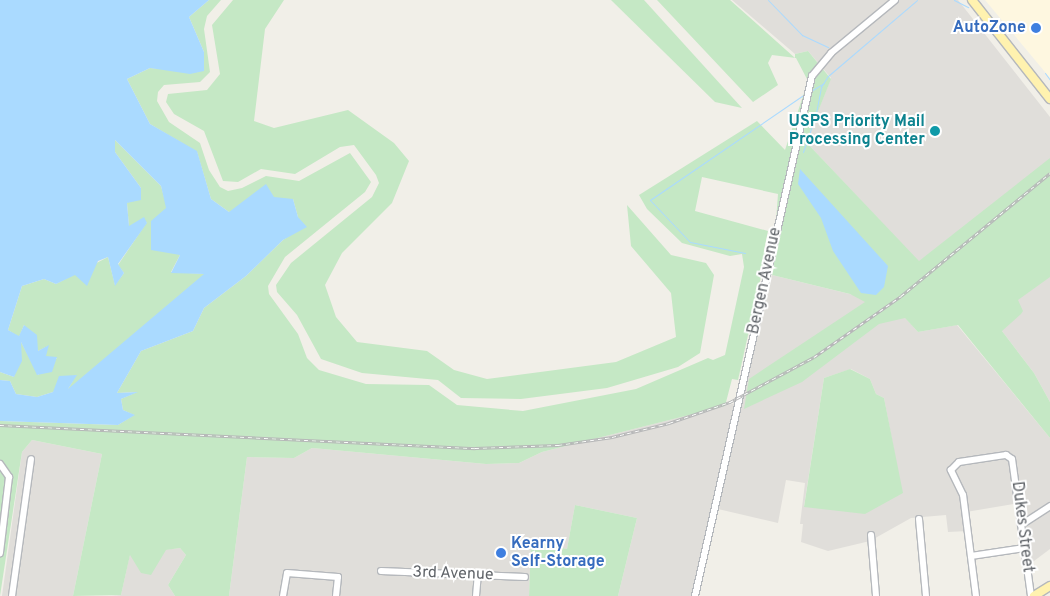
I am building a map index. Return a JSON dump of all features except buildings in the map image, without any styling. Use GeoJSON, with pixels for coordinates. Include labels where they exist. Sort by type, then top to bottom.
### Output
{"type":"FeatureCollection","features":[{"type":"Feature","properties":{"kind":"main road"},"geometry":{"type":"LineString","coordinates":[[972,0],[1050,99]]}},
{"type":"Feature","properties":{"kind":"main road"},"geometry":{"type":"LineString","coordinates":[[1032,596],[1050,586]]}},
{"type":"Feature","properties":{"kind":"street","name":"Bergen Avenue"},"geometry":{"type":"LineString","coordinates":[[695,596],[809,87],[817,69],[831,53],[895,0]]}},
{"type":"Feature","properties":{"kind":"street","name":"Dukes Street"},"geometry":{"type":"LineString","coordinates":[[971,556],[963,494],[951,470],[959,462],[1006,455],[1012,459],[1032,596]]}},
{"type":"Feature","properties":{"kind":"street"},"geometry":{"type":"LineString","coordinates":[[12,596],[31,459]]}},
{"type":"Feature","properties":{"kind":"street"},"geometry":{"type":"LineString","coordinates":[[0,464],[9,477],[0,553]]}},
{"type":"Feature","properties":{"kind":"street"},"geometry":{"type":"LineString","coordinates":[[1021,524],[1050,506]]}},
{"type":"Feature","properties":{"kind":"street"},"geometry":{"type":"LineString","coordinates":[[919,519],[926,596]]}},
{"type":"Feature","properties":{"kind":"street"},"geometry":{"type":"LineString","coordinates":[[871,536],[876,596]]}},
{"type":"Feature","properties":{"kind":"street"},"geometry":{"type":"LineString","coordinates":[[976,596],[971,556],[1024,548]]}},
{"type":"Feature","properties":{"kind":"street","name":"3rd Avenue"},"geometry":{"type":"LineString","coordinates":[[381,571],[525,577]]}},
{"type":"Feature","properties":{"kind":"street"},"geometry":{"type":"LineString","coordinates":[[283,596],[287,573],[338,577],[336,596]]}},
{"type":"Feature","properties":{"kind":"street"},"geometry":{"type":"LineString","coordinates":[[476,596],[478,574]]}},
{"type":"Feature","properties":{"kind":"shaded area"},"geometry":{"type":"Polygon","coordinates":[[[732,0],[958,0],[1050,117],[1050,402],[1034,373],[1002,331],[919,262],[806,142],[831,78],[808,51],[795,54],[732,0]]]}},
{"type":"Feature","properties":{"kind":"shaded area"},"geometry":{"type":"Polygon","coordinates":[[[985,0],[1050,0],[1050,78],[985,0]]]}},
{"type":"Feature","properties":{"kind":"shaded area"},"geometry":{"type":"Polygon","coordinates":[[[772,275],[862,297],[900,312],[918,332],[957,325],[1050,438],[1050,549],[1030,564],[1020,503],[966,512],[968,531],[948,532],[946,515],[911,518],[870,541],[828,551],[801,542],[803,524],[800,524],[805,483],[786,480],[778,523],[718,509],[695,596],[618,596],[637,518],[575,505],[567,549],[531,542],[529,596],[229,596],[247,457],[294,458],[312,448],[486,464],[519,463],[542,452],[740,402],[772,275]],[[851,369],[824,378],[804,506],[902,493],[884,398],[876,394],[870,379],[851,369]]]}},
{"type":"Feature","properties":{"kind":"shaded area"},"geometry":{"type":"Polygon","coordinates":[[[32,440],[102,454],[73,596],[2,596],[22,452],[32,440]]]}},
{"type":"Feature","properties":{"kind":"shaded area"},"geometry":{"type":"Polygon","coordinates":[[[180,548],[186,555],[168,585],[175,596],[111,596],[121,595],[130,554],[180,548]]]}},
{"type":"Feature","properties":{"kind":"green space"},"geometry":{"type":"Polygon","coordinates":[[[209,0],[221,0],[207,16],[204,29],[210,72],[200,82],[164,85],[158,92],[157,101],[169,122],[200,143],[209,170],[220,187],[228,191],[242,188],[266,176],[299,181],[350,153],[371,182],[365,192],[285,257],[268,286],[269,294],[298,334],[307,358],[319,370],[366,384],[429,385],[457,405],[523,411],[636,389],[708,358],[713,360],[725,355],[744,267],[742,254],[730,256],[682,243],[647,209],[639,195],[757,121],[785,150],[808,81],[795,58],[795,54],[808,51],[831,79],[806,142],[919,261],[1050,158],[1050,277],[1018,300],[1023,311],[1002,331],[1034,373],[1050,402],[1050,438],[958,325],[918,332],[905,318],[879,324],[802,382],[744,409],[749,379],[865,302],[850,294],[772,275],[778,194],[702,177],[695,211],[768,231],[764,250],[766,254],[738,380],[732,379],[725,406],[542,452],[519,463],[486,464],[312,448],[294,458],[247,457],[229,596],[175,596],[168,585],[186,555],[180,548],[166,550],[151,575],[141,573],[130,555],[121,595],[73,596],[102,454],[32,440],[22,452],[0,596],[0,421],[118,425],[134,415],[123,410],[121,399],[137,392],[117,393],[141,351],[193,331],[204,308],[246,276],[283,240],[301,228],[293,199],[229,212],[211,199],[197,152],[150,124],[127,79],[150,68],[162,69],[204,52],[189,17],[209,0]]]}},
{"type":"Feature","properties":{"kind":"green space"},"geometry":{"type":"Polygon","coordinates":[[[233,0],[284,0],[265,29],[254,121],[274,128],[348,110],[394,143],[409,161],[392,203],[342,253],[325,285],[336,317],[357,342],[427,351],[454,370],[487,379],[616,362],[676,337],[671,293],[631,246],[627,205],[671,255],[706,263],[714,275],[700,353],[678,367],[607,388],[521,399],[461,398],[438,380],[362,373],[321,359],[297,315],[277,292],[276,285],[291,263],[372,197],[379,183],[376,175],[354,145],[340,147],[295,174],[261,169],[238,182],[223,181],[204,131],[174,114],[166,102],[168,94],[207,90],[220,74],[212,25],[233,0]]]}},
{"type":"Feature","properties":{"kind":"green space"},"geometry":{"type":"Polygon","coordinates":[[[611,0],[644,0],[742,108],[715,102],[611,0]]]}},
{"type":"Feature","properties":{"kind":"green space"},"geometry":{"type":"Polygon","coordinates":[[[657,0],[730,0],[795,58],[772,55],[768,63],[778,85],[753,102],[657,0]]]}},
{"type":"Feature","properties":{"kind":"green space"},"geometry":{"type":"Polygon","coordinates":[[[115,140],[161,186],[180,255],[171,272],[205,274],[67,391],[76,375],[53,392],[37,397],[16,394],[10,381],[0,380],[0,372],[14,377],[20,340],[38,375],[57,358],[45,357],[48,346],[38,351],[24,325],[19,337],[8,330],[22,286],[44,279],[56,284],[108,257],[115,285],[124,273],[118,265],[147,222],[129,227],[127,203],[141,188],[115,152],[115,140]]]}},
{"type":"Feature","properties":{"kind":"green space"},"geometry":{"type":"Polygon","coordinates":[[[850,369],[870,379],[876,394],[884,398],[903,493],[865,514],[804,507],[824,378],[850,369]]]}},
{"type":"Feature","properties":{"kind":"green space"},"geometry":{"type":"Polygon","coordinates":[[[575,505],[637,518],[618,596],[529,596],[531,541],[567,549],[575,505]]]}},
{"type":"Feature","properties":{"kind":"water"},"geometry":{"type":"Polygon","coordinates":[[[0,0],[209,0],[189,17],[204,52],[204,71],[190,74],[150,68],[127,79],[150,124],[197,151],[211,199],[229,212],[266,184],[274,197],[293,199],[298,217],[307,227],[283,240],[246,276],[204,308],[193,331],[141,351],[117,393],[138,392],[121,399],[123,410],[135,415],[118,425],[0,421],[0,380],[10,381],[16,394],[37,397],[53,392],[59,376],[77,375],[68,389],[204,274],[171,273],[180,255],[151,250],[151,221],[166,208],[161,186],[115,140],[115,152],[141,188],[141,200],[127,203],[129,226],[144,217],[147,223],[118,264],[124,273],[115,286],[108,257],[98,261],[87,286],[75,275],[56,284],[44,279],[22,286],[8,330],[19,336],[24,325],[37,335],[38,351],[49,345],[46,356],[57,357],[52,372],[37,375],[21,342],[22,361],[14,377],[0,372],[0,0]]]}},
{"type":"Feature","properties":{"kind":"water"},"geometry":{"type":"Polygon","coordinates":[[[800,169],[888,266],[884,287],[876,295],[861,293],[833,251],[821,218],[798,184],[800,169]]]}},
{"type":"Feature","properties":{"kind":"waterway"},"geometry":{"type":"LineString","coordinates":[[768,0],[802,35],[828,47]]}},
{"type":"Feature","properties":{"kind":"waterway"},"geometry":{"type":"LineString","coordinates":[[803,152],[815,118],[821,87],[828,76],[917,0]]}},
{"type":"Feature","properties":{"kind":"waterway"},"geometry":{"type":"LineString","coordinates":[[954,0],[968,7]]}},
{"type":"Feature","properties":{"kind":"waterway"},"geometry":{"type":"LineString","coordinates":[[1045,73],[1050,80]]}},
{"type":"Feature","properties":{"kind":"waterway"},"geometry":{"type":"LineString","coordinates":[[811,91],[824,83]]}},
{"type":"Feature","properties":{"kind":"waterway"},"geometry":{"type":"LineString","coordinates":[[745,253],[690,242],[650,200],[805,94]]}},
{"type":"Feature","properties":{"kind":"railway"},"geometry":{"type":"LineString","coordinates":[[0,425],[475,448],[558,445],[612,437],[669,423],[730,402],[814,357],[901,296],[1050,173]]}},
{"type":"Feature","properties":{"kind":"place","name":"AutoZone"},"geometry":{"type":"Point","coordinates":[1036,28]}},
{"type":"Feature","properties":{"kind":"place","name":"USPS Priority Mail Processing Center"},"geometry":{"type":"Point","coordinates":[935,131]}},
{"type":"Feature","properties":{"kind":"place","name":"Kearny Self-Storage"},"geometry":{"type":"Point","coordinates":[501,553]}}]}
